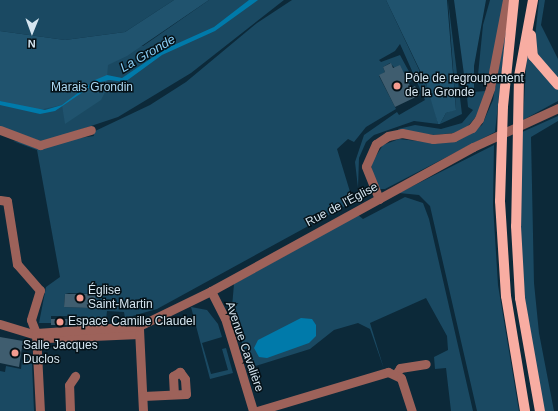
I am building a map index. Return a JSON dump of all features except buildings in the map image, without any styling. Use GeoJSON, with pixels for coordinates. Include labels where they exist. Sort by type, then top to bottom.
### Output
{"type":"FeatureCollection","features":[{"type":"Feature","properties":{"kind":"main road"},"geometry":{"type":"LineString","coordinates":[[514,0],[503,106],[500,201],[506,296],[525,411]]}},
{"type":"Feature","properties":{"kind":"main road"},"geometry":{"type":"LineString","coordinates":[[533,0],[530,42],[533,56],[558,85]]}},
{"type":"Feature","properties":{"kind":"main road"},"geometry":{"type":"LineString","coordinates":[[533,0],[519,76],[516,226],[520,298],[540,411]]}},
{"type":"Feature","properties":{"kind":"street"},"geometry":{"type":"LineString","coordinates":[[379,199],[366,166],[376,144],[388,136],[402,133],[433,139],[454,137],[472,128],[479,119],[490,88],[507,0]]}},
{"type":"Feature","properties":{"kind":"street","name":"Rue de l'Église"},"geometry":{"type":"LineString","coordinates":[[0,324],[55,339],[139,330],[473,147],[542,117],[558,108]]}},
{"type":"Feature","properties":{"kind":"street"},"geometry":{"type":"LineString","coordinates":[[0,130],[40,145],[91,130]]}},
{"type":"Feature","properties":{"kind":"street"},"geometry":{"type":"LineString","coordinates":[[0,200],[7,201],[17,264],[40,290],[31,320],[36,333],[40,411]]}},
{"type":"Feature","properties":{"kind":"street","name":"Avenue Cavalière"},"geometry":{"type":"LineString","coordinates":[[211,291],[225,318],[253,411]]}},
{"type":"Feature","properties":{"kind":"street"},"geometry":{"type":"LineString","coordinates":[[139,330],[143,411]]}},
{"type":"Feature","properties":{"kind":"street"},"geometry":{"type":"LineString","coordinates":[[396,374],[400,368],[426,364]]}},
{"type":"Feature","properties":{"kind":"street"},"geometry":{"type":"LineString","coordinates":[[257,411],[384,372],[396,374],[404,384],[412,411]]}},
{"type":"Feature","properties":{"kind":"street"},"geometry":{"type":"LineString","coordinates":[[70,411],[69,385],[75,376]]}},
{"type":"Feature","properties":{"kind":"street"},"geometry":{"type":"LineString","coordinates":[[143,396],[174,394]]}},
{"type":"Feature","properties":{"kind":"green space"},"geometry":{"type":"Polygon","coordinates":[[[0,0],[174,0],[125,32],[65,40],[0,31],[0,0]]]}},
{"type":"Feature","properties":{"kind":"green space"},"geometry":{"type":"Polygon","coordinates":[[[174,0],[209,0],[127,56],[108,65],[106,90],[101,100],[65,124],[62,105],[39,110],[0,101],[0,31],[65,40],[125,32],[174,0]]]}},
{"type":"Feature","properties":{"kind":"green space","name":"Marais Grondin"},"geometry":{"type":"Polygon","coordinates":[[[209,0],[284,0],[191,73],[118,117],[43,142],[0,127],[0,45],[143,46],[209,0]]]}},
{"type":"Feature","properties":{"kind":"green space"},"geometry":{"type":"Polygon","coordinates":[[[292,0],[386,0],[432,97],[438,124],[414,121],[374,135],[366,142],[359,158],[358,188],[355,162],[364,135],[397,112],[399,115],[425,100],[400,44],[395,51],[379,60],[381,62],[400,55],[413,79],[409,83],[390,63],[383,67],[385,72],[379,76],[396,109],[366,127],[354,142],[348,139],[337,149],[351,195],[342,200],[345,206],[157,309],[125,318],[124,312],[107,311],[106,320],[76,321],[70,316],[51,316],[51,323],[39,323],[46,287],[60,277],[37,150],[13,141],[34,144],[94,136],[93,132],[150,105],[186,82],[257,23],[292,0]],[[65,294],[64,307],[89,308],[90,300],[95,301],[91,294],[65,294]]]}},
{"type":"Feature","properties":{"kind":"green space"},"geometry":{"type":"Polygon","coordinates":[[[386,0],[447,0],[456,110],[446,113],[440,124],[438,124],[426,83],[386,0]]]}},
{"type":"Feature","properties":{"kind":"green space"},"geometry":{"type":"Polygon","coordinates":[[[448,0],[462,114],[440,124],[446,113],[456,109],[448,0]]]}},
{"type":"Feature","properties":{"kind":"green space"},"geometry":{"type":"Polygon","coordinates":[[[454,0],[486,0],[474,66],[474,92],[470,97],[467,97],[454,0]]]}},
{"type":"Feature","properties":{"kind":"green space"},"geometry":{"type":"Polygon","coordinates":[[[490,0],[505,0],[488,81],[484,83],[478,75],[483,25],[490,0]]]}},
{"type":"Feature","properties":{"kind":"green space"},"geometry":{"type":"Polygon","coordinates":[[[539,0],[545,0],[541,25],[558,59],[558,80],[542,63],[534,47],[539,0]]]}},
{"type":"Feature","properties":{"kind":"green space"},"geometry":{"type":"Polygon","coordinates":[[[504,32],[506,32],[495,132],[385,189],[380,189],[375,185],[371,164],[383,145],[399,139],[436,143],[453,142],[469,135],[482,125],[493,100],[504,32]]]}},
{"type":"Feature","properties":{"kind":"green space"},"geometry":{"type":"Polygon","coordinates":[[[527,51],[558,90],[558,101],[523,120],[527,51]]]}},
{"type":"Feature","properties":{"kind":"green space"},"geometry":{"type":"Polygon","coordinates":[[[485,91],[481,111],[467,127],[454,133],[434,135],[399,131],[398,129],[415,125],[441,129],[462,123],[473,110],[468,107],[467,97],[474,92],[485,91]]]}},
{"type":"Feature","properties":{"kind":"green space"},"geometry":{"type":"Polygon","coordinates":[[[558,116],[558,121],[531,137],[534,283],[539,333],[554,411],[544,411],[525,300],[520,237],[520,133],[558,116]]]}},
{"type":"Feature","properties":{"kind":"green space"},"geometry":{"type":"Polygon","coordinates":[[[494,145],[493,205],[498,285],[519,411],[477,411],[430,206],[419,195],[399,193],[494,145]]]}},
{"type":"Feature","properties":{"kind":"green space"},"geometry":{"type":"Polygon","coordinates":[[[405,197],[423,203],[429,219],[473,411],[451,411],[446,368],[435,369],[434,357],[448,350],[447,336],[426,298],[370,323],[384,369],[370,329],[358,323],[334,330],[310,349],[249,368],[232,307],[234,284],[358,215],[363,219],[405,197]]]}},
{"type":"Feature","properties":{"kind":"green space"},"geometry":{"type":"Polygon","coordinates":[[[191,307],[207,310],[218,324],[222,337],[202,343],[211,374],[228,370],[222,349],[226,348],[233,373],[210,379],[191,307]]]}},
{"type":"Feature","properties":{"kind":"green space"},"geometry":{"type":"Polygon","coordinates":[[[29,359],[29,363],[32,364],[34,411],[0,411],[0,371],[5,372],[6,366],[21,369],[22,360],[29,359]]]}},
{"type":"Feature","properties":{"kind":"shaded area"},"geometry":{"type":"Polygon","coordinates":[[[249,0],[258,0],[215,31],[162,55],[125,82],[109,80],[96,83],[55,111],[40,114],[0,105],[0,101],[45,110],[62,105],[95,80],[107,75],[122,78],[165,49],[214,27],[249,0]]]}},
{"type":"Feature","properties":{"kind":"shaded area"},"geometry":{"type":"Polygon","coordinates":[[[301,318],[312,319],[316,325],[316,336],[309,343],[267,358],[259,357],[254,348],[258,340],[301,318]]]}},
{"type":"Feature","properties":{"kind":"place","name":"Pôle de regroupement de la Gronde"},"geometry":{"type":"Point","coordinates":[397,86]}},
{"type":"Feature","properties":{"kind":"place","name":"Église Saint-Martin"},"geometry":{"type":"Point","coordinates":[80,298]}},
{"type":"Feature","properties":{"kind":"place","name":"Espace Camille Claudel"},"geometry":{"type":"Point","coordinates":[60,322]}},
{"type":"Feature","properties":{"kind":"place","name":"Salle Jacques Duclos"},"geometry":{"type":"Point","coordinates":[15,353]}},
{"type":"Feature","properties":{"kind":"water label","name":"La Gronde"},"geometry":{"type":"Point","coordinates":[148,54]}}]}
